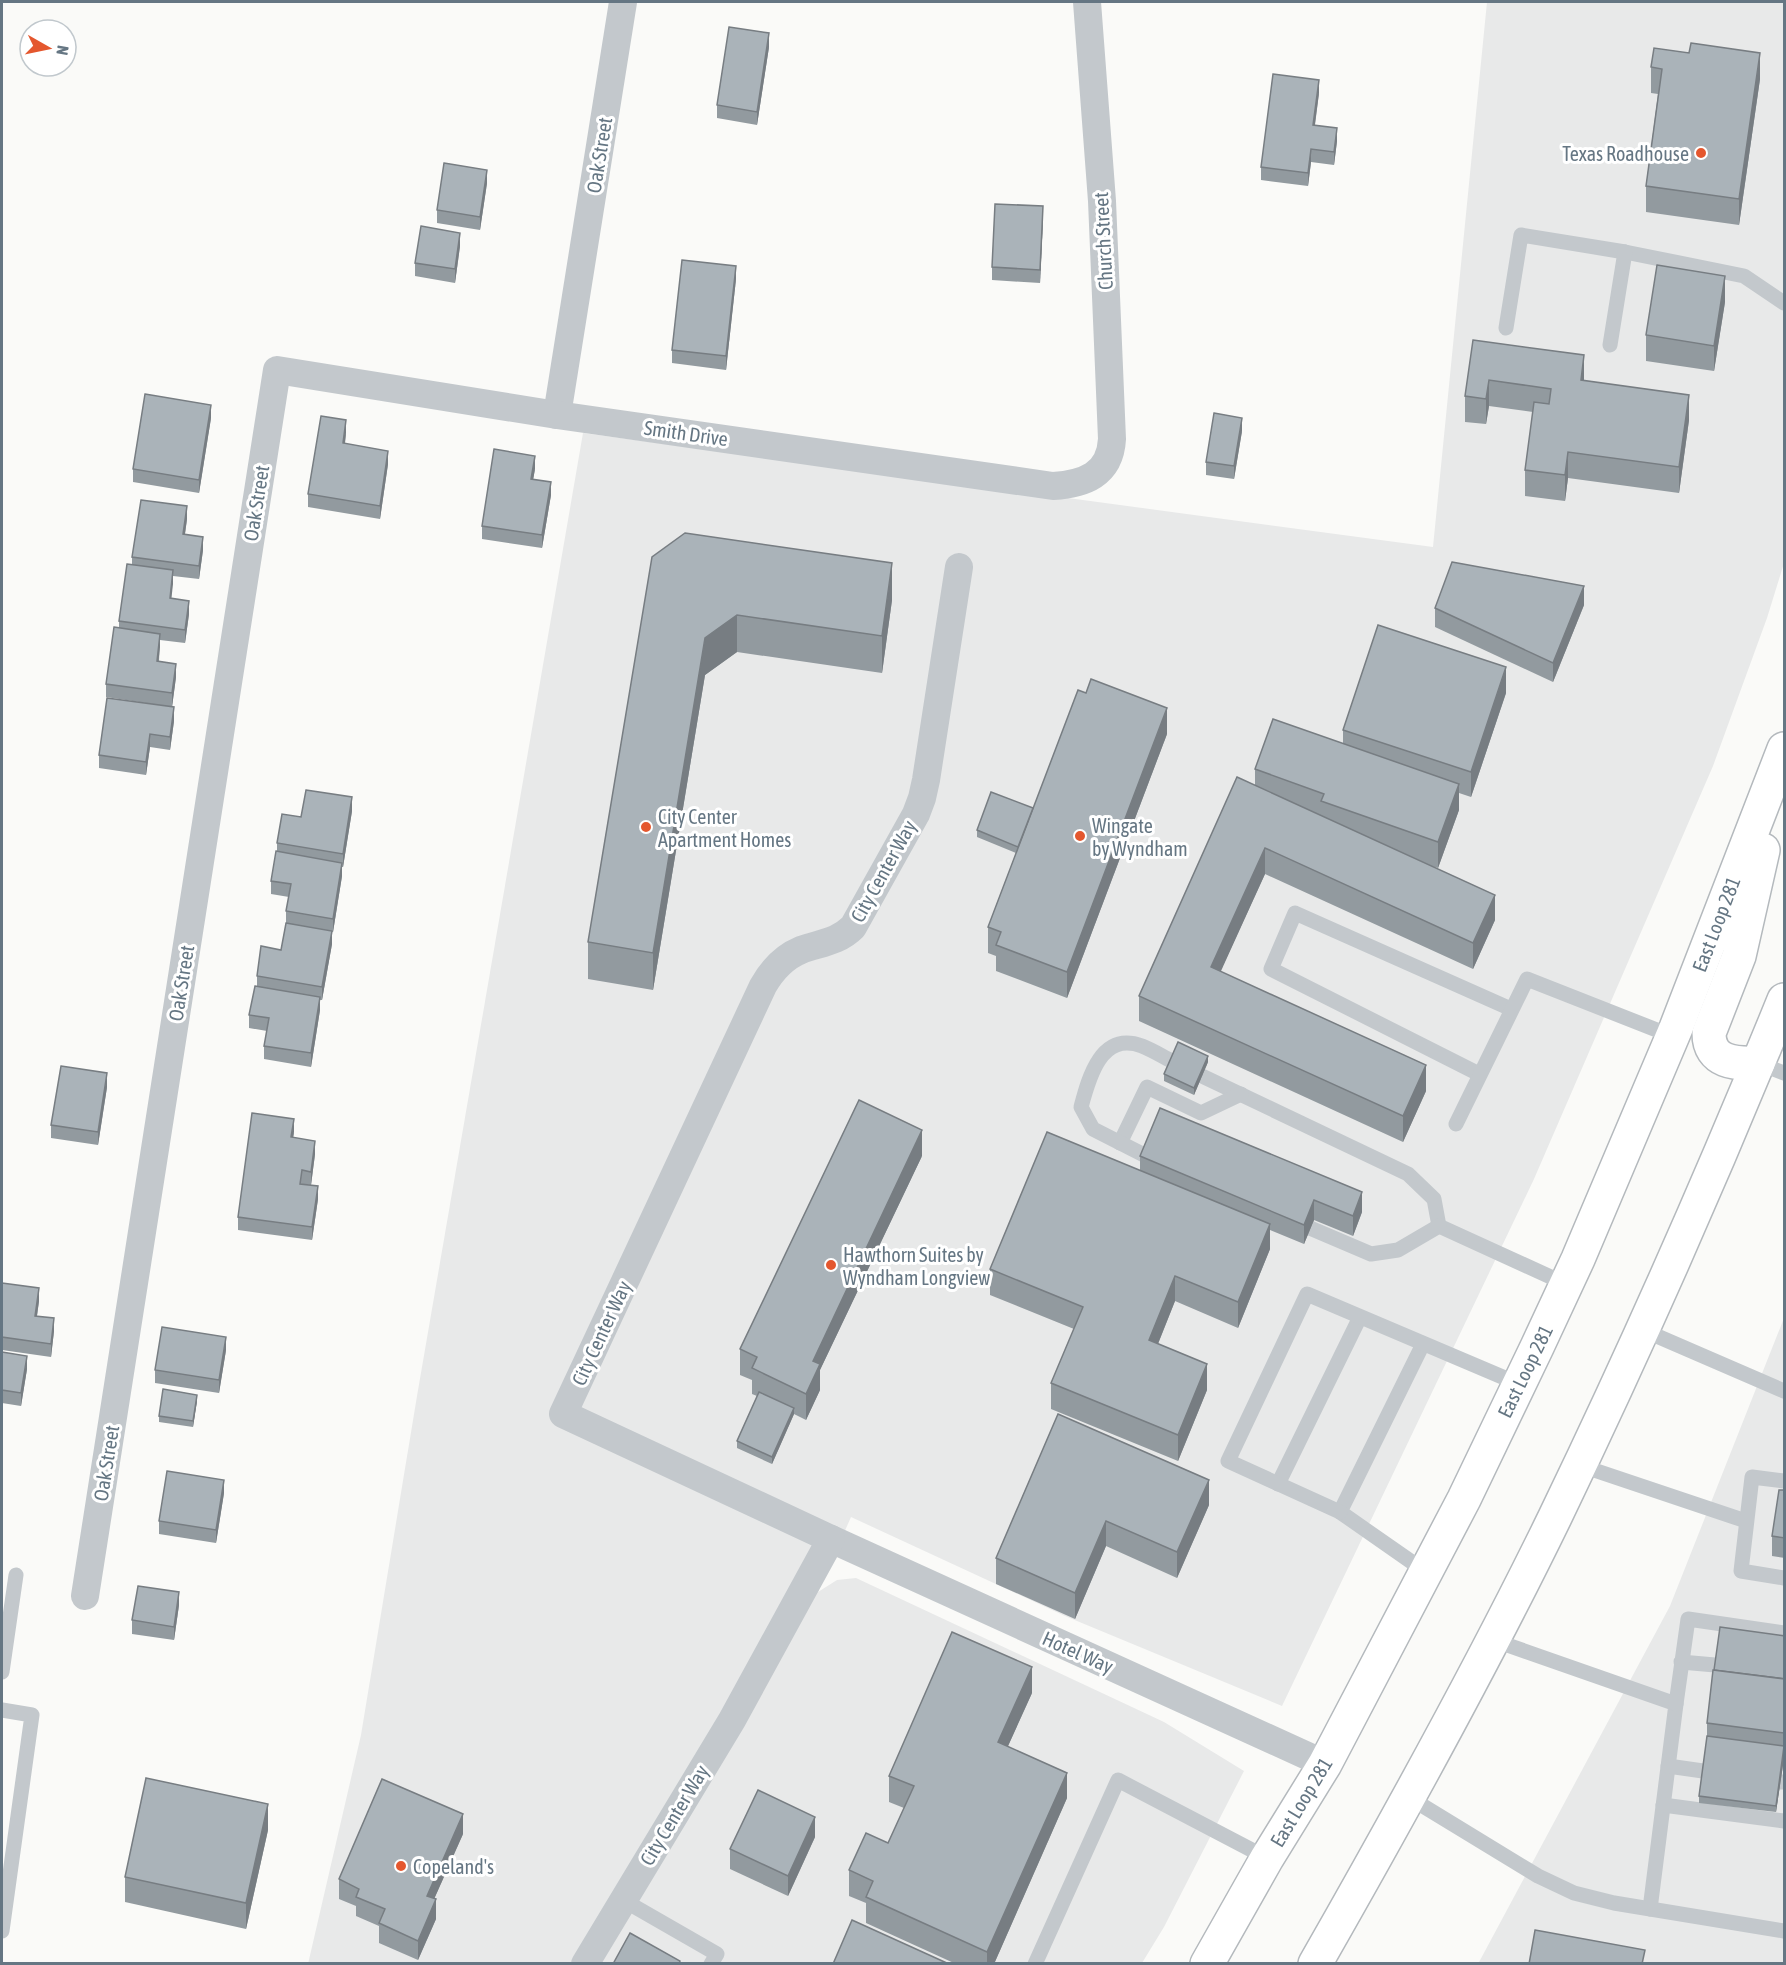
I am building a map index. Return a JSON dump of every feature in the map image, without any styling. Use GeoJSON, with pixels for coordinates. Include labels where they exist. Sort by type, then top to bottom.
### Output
{"type":"FeatureCollection","features":[{"type":"Feature","properties":{"kind":"highway","name":"East Loop 281"},"geometry":{"type":"LineString","coordinates":[[1208,1964],[1267,1858],[1325,1764],[1426,1572],[1519,1384],[1566,1284],[1672,1036],[1785,750]]}},
{"type":"Feature","properties":{"kind":"highway"},"geometry":{"type":"LineString","coordinates":[[1772,1068],[1737,1064],[1721,1058],[1711,1046],[1709,1033],[1739,956],[1785,754]]}},
{"type":"Feature","properties":{"kind":"highway"},"geometry":{"type":"LineString","coordinates":[[1315,1964],[1410,1798],[1493,1640],[1579,1465],[1643,1329],[1772,1068],[1785,1000]]}},
{"type":"Feature","properties":{"kind":"street","name":"Oak Street"},"geometry":{"type":"LineString","coordinates":[[557,415],[623,2]]}},
{"type":"Feature","properties":{"kind":"street","name":"Church Street"},"geometry":{"type":"LineString","coordinates":[[1087,2],[1103,221],[1112,439],[1112,448],[1106,462],[1095,475]]}},
{"type":"Feature","properties":{"kind":"street","name":"Oak Street"},"geometry":{"type":"LineString","coordinates":[[86,1596],[277,370]]}},
{"type":"Feature","properties":{"kind":"street","name":"Smith Drive"},"geometry":{"type":"LineString","coordinates":[[277,370],[557,415],[1053,486],[1076,484],[1095,475]]}},
{"type":"Feature","properties":{"kind":"street","name":"City Center Way"},"geometry":{"type":"LineString","coordinates":[[585,1964],[732,1720],[831,1539],[563,1414],[772,970],[798,951],[844,936],[853,927],[915,814],[926,780],[959,567]]}},
{"type":"Feature","properties":{"kind":"street","name":"Hotel Way"},"geometry":{"type":"LineString","coordinates":[[831,1539],[1325,1764]]}},
{"type":"Feature","properties":{"kind":"lane"},"geometry":{"type":"LineString","coordinates":[[1506,328],[1521,235],[1625,252],[1743,276],[1785,303]]}},
{"type":"Feature","properties":{"kind":"lane"},"geometry":{"type":"LineString","coordinates":[[1610,345],[1625,252]]}},
{"type":"Feature","properties":{"kind":"lane"},"geometry":{"type":"LineString","coordinates":[[1479,1074],[1271,969],[1295,914],[1511,1009]]}},
{"type":"Feature","properties":{"kind":"lane"},"geometry":{"type":"LineString","coordinates":[[1456,1124],[1527,979],[1672,1036]]}},
{"type":"Feature","properties":{"kind":"lane"},"geometry":{"type":"LineString","coordinates":[[1148,1156],[1093,1130],[1081,1107],[1088,1079],[1103,1053],[1120,1043],[1141,1045],[1172,1061]]}},
{"type":"Feature","properties":{"kind":"lane"},"geometry":{"type":"LineString","coordinates":[[1202,1076],[1408,1174],[1434,1199],[1439,1226]]}},
{"type":"Feature","properties":{"kind":"lane"},"geometry":{"type":"LineString","coordinates":[[1120,1143],[1147,1087],[1201,1113],[1241,1094]]}},
{"type":"Feature","properties":{"kind":"lane"},"geometry":{"type":"LineString","coordinates":[[1439,1226],[1566,1284]]}},
{"type":"Feature","properties":{"kind":"lane"},"geometry":{"type":"LineString","coordinates":[[1310,1228],[1371,1254],[1398,1250],[1439,1226]]}},
{"type":"Feature","properties":{"kind":"lane"},"geometry":{"type":"LineString","coordinates":[[1426,1572],[1340,1512],[1228,1461],[1307,1294],[1519,1384]]}},
{"type":"Feature","properties":{"kind":"lane"},"geometry":{"type":"LineString","coordinates":[[1278,1484],[1360,1317]]}},
{"type":"Feature","properties":{"kind":"lane"},"geometry":{"type":"LineString","coordinates":[[1643,1329],[1785,1391]]}},
{"type":"Feature","properties":{"kind":"lane"},"geometry":{"type":"LineString","coordinates":[[1340,1512],[1423,1344]]}},
{"type":"Feature","properties":{"kind":"lane"},"geometry":{"type":"LineString","coordinates":[[1579,1465],[1746,1521]]}},
{"type":"Feature","properties":{"kind":"lane"},"geometry":{"type":"LineString","coordinates":[[1785,1481],[1752,1477],[1741,1571],[1785,1578]]}},
{"type":"Feature","properties":{"kind":"lane"},"geometry":{"type":"LineString","coordinates":[[2,1672],[16,1575]]}},
{"type":"Feature","properties":{"kind":"lane"},"geometry":{"type":"LineString","coordinates":[[1650,1909],[1688,1619],[1785,1634]]}},
{"type":"Feature","properties":{"kind":"lane"},"geometry":{"type":"LineString","coordinates":[[1493,1640],[1676,1704]]}},
{"type":"Feature","properties":{"kind":"lane"},"geometry":{"type":"LineString","coordinates":[[1681,1662],[1716,1665]]}},
{"type":"Feature","properties":{"kind":"lane"},"geometry":{"type":"LineString","coordinates":[[2,1710],[32,1715],[3,1908],[2,1931]]}},
{"type":"Feature","properties":{"kind":"lane"},"geometry":{"type":"LineString","coordinates":[[1668,1766],[1703,1771]]}},
{"type":"Feature","properties":{"kind":"lane"},"geometry":{"type":"LineString","coordinates":[[1035,1964],[1118,1780],[1267,1858]]}},
{"type":"Feature","properties":{"kind":"lane"},"geometry":{"type":"LineString","coordinates":[[1410,1798],[1547,1881],[1574,1893],[1614,1903],[1785,1931]]}},
{"type":"Feature","properties":{"kind":"lane"},"geometry":{"type":"LineString","coordinates":[[1663,1805],[1785,1821]]}},
{"type":"Feature","properties":{"kind":"lane"},"geometry":{"type":"LineString","coordinates":[[623,1900],[717,1954],[711,1964]]}},
{"type":"Feature","properties":{"kind":"shaded area"},"geometry":{"type":"Polygon","coordinates":[[[1487,2],[1784,2],[1784,563],[1767,618],[1713,766],[1534,1179],[1282,1706],[1065,1616],[851,1517],[818,1592],[837,1580],[856,1578],[1164,1722],[1244,1771],[1164,1927],[1142,1963],[308,1964],[361,1735],[583,433],[1433,547],[1487,2]]]}},
{"type":"Feature","properties":{"kind":"shaded area"},"geometry":{"type":"Polygon","coordinates":[[[1784,1318],[1784,1963],[1478,1964],[1670,1606],[1784,1318]]]}},
{"type":"Feature","properties":{"kind":"building"},"geometry":{"type":"Polygon","coordinates":[[[729,27],[769,33],[757,112],[717,105],[729,27]]]}},
{"type":"Feature","properties":{"kind":"building","name":"Texas Roadhouse"},"geometry":{"type":"Polygon","coordinates":[[[1691,43],[1760,53],[1739,199],[1646,186],[1662,69],[1651,67],[1654,48],[1689,53],[1691,43]]]}},
{"type":"Feature","properties":{"kind":"building"},"geometry":{"type":"Polygon","coordinates":[[[1273,74],[1319,80],[1313,125],[1337,128],[1334,152],[1311,149],[1308,173],[1261,167],[1273,74]]]}},
{"type":"Feature","properties":{"kind":"building"},"geometry":{"type":"Polygon","coordinates":[[[444,163],[487,170],[480,217],[437,210],[444,163]]]}},
{"type":"Feature","properties":{"kind":"building"},"geometry":{"type":"Polygon","coordinates":[[[995,204],[1043,206],[1040,270],[992,267],[995,204]]]}},
{"type":"Feature","properties":{"kind":"building"},"geometry":{"type":"Polygon","coordinates":[[[421,226],[460,233],[455,269],[415,263],[421,226]]]}},
{"type":"Feature","properties":{"kind":"building"},"geometry":{"type":"Polygon","coordinates":[[[682,260],[736,266],[726,356],[672,350],[682,260]]]}},
{"type":"Feature","properties":{"kind":"building"},"geometry":{"type":"Polygon","coordinates":[[[1657,265],[1725,276],[1714,346],[1646,335],[1657,265]]]}},
{"type":"Feature","properties":{"kind":"building"},"geometry":{"type":"Polygon","coordinates":[[[1473,340],[1584,355],[1581,380],[1689,395],[1679,467],[1568,452],[1565,475],[1525,470],[1534,402],[1549,404],[1551,389],[1489,380],[1486,399],[1465,396],[1473,340]]]}},
{"type":"Feature","properties":{"kind":"building"},"geometry":{"type":"Polygon","coordinates":[[[145,394],[211,405],[199,480],[133,469],[145,394]]]}},
{"type":"Feature","properties":{"kind":"building"},"geometry":{"type":"Polygon","coordinates":[[[1214,413],[1242,418],[1234,466],[1206,462],[1214,413]]]}},
{"type":"Feature","properties":{"kind":"building"},"geometry":{"type":"Polygon","coordinates":[[[321,416],[346,420],[343,443],[388,451],[380,506],[308,494],[321,416]]]}},
{"type":"Feature","properties":{"kind":"building"},"geometry":{"type":"Polygon","coordinates":[[[494,449],[535,456],[531,479],[551,482],[542,535],[482,526],[494,449]]]}},
{"type":"Feature","properties":{"kind":"building"},"geometry":{"type":"Polygon","coordinates":[[[141,500],[187,506],[183,534],[203,537],[199,566],[132,557],[141,500]]]}},
{"type":"Feature","properties":{"kind":"building","name":"City Center Apartment Homes"},"geometry":{"type":"Polygon","coordinates":[[[685,533],[892,563],[882,636],[737,615],[705,638],[653,953],[588,942],[652,557],[685,533]]]}},
{"type":"Feature","properties":{"kind":"building"},"geometry":{"type":"Polygon","coordinates":[[[1452,562],[1584,586],[1553,663],[1435,608],[1452,562]]]}},
{"type":"Feature","properties":{"kind":"building"},"geometry":{"type":"Polygon","coordinates":[[[127,564],[173,570],[170,598],[189,601],[185,630],[119,621],[127,564]]]}},
{"type":"Feature","properties":{"kind":"building"},"geometry":{"type":"Polygon","coordinates":[[[1378,625],[1506,667],[1471,772],[1343,730],[1378,625]]]}},
{"type":"Feature","properties":{"kind":"building"},"geometry":{"type":"Polygon","coordinates":[[[114,627],[160,634],[157,661],[176,664],[172,693],[106,684],[114,627]]]}},
{"type":"Feature","properties":{"kind":"building","name":"Wingate by Wyndham"},"geometry":{"type":"Polygon","coordinates":[[[1091,679],[1167,708],[1067,972],[996,945],[1001,932],[988,927],[1078,690],[1086,693],[1091,679]]]}},
{"type":"Feature","properties":{"kind":"building"},"geometry":{"type":"Polygon","coordinates":[[[107,698],[174,707],[170,737],[150,734],[146,762],[99,755],[107,698]]]}},
{"type":"Feature","properties":{"kind":"building"},"geometry":{"type":"Polygon","coordinates":[[[1273,719],[1459,784],[1438,842],[1321,801],[1324,794],[1255,769],[1273,719]]]}},
{"type":"Feature","properties":{"kind":"building"},"geometry":{"type":"Polygon","coordinates":[[[1237,777],[1495,895],[1473,943],[1265,848],[1211,967],[1426,1065],[1403,1116],[1139,996],[1237,777]]]}},
{"type":"Feature","properties":{"kind":"building"},"geometry":{"type":"Polygon","coordinates":[[[306,790],[352,797],[343,854],[277,843],[282,814],[301,817],[306,790]]]}},
{"type":"Feature","properties":{"kind":"building"},"geometry":{"type":"Polygon","coordinates":[[[991,792],[1033,808],[1018,847],[977,830],[991,792]]]}},
{"type":"Feature","properties":{"kind":"building"},"geometry":{"type":"Polygon","coordinates":[[[276,851],[342,863],[333,919],[286,911],[291,884],[271,881],[276,851]]]}},
{"type":"Feature","properties":{"kind":"building"},"geometry":{"type":"Polygon","coordinates":[[[286,923],[332,931],[322,987],[257,976],[261,946],[281,950],[286,923]]]}},
{"type":"Feature","properties":{"kind":"building"},"geometry":{"type":"Polygon","coordinates":[[[255,986],[320,997],[311,1053],[264,1046],[269,1018],[249,1015],[255,986]]]}},
{"type":"Feature","properties":{"kind":"building"},"geometry":{"type":"Polygon","coordinates":[[[1178,1042],[1208,1056],[1194,1088],[1164,1074],[1178,1042]]]}},
{"type":"Feature","properties":{"kind":"building"},"geometry":{"type":"Polygon","coordinates":[[[61,1066],[107,1073],[98,1132],[51,1125],[61,1066]]]}},
{"type":"Feature","properties":{"kind":"building","name":"Hawthorn Suites by Wyndham Longview"},"geometry":{"type":"Polygon","coordinates":[[[859,1100],[922,1130],[813,1361],[820,1364],[806,1394],[752,1368],[757,1357],[740,1349],[859,1100]]]}},
{"type":"Feature","properties":{"kind":"building"},"geometry":{"type":"Polygon","coordinates":[[[1160,1108],[1362,1192],[1353,1216],[1314,1200],[1304,1225],[1140,1156],[1160,1108]]]}},
{"type":"Feature","properties":{"kind":"building"},"geometry":{"type":"Polygon","coordinates":[[[252,1113],[294,1119],[291,1137],[315,1141],[311,1172],[302,1170],[300,1184],[318,1186],[312,1227],[238,1217],[252,1113]]]}},
{"type":"Feature","properties":{"kind":"building"},"geometry":{"type":"Polygon","coordinates":[[[1047,1132],[1270,1224],[1238,1302],[1175,1276],[1149,1340],[1207,1364],[1178,1435],[1051,1383],[1083,1307],[990,1269],[1047,1132]]]}},
{"type":"Feature","properties":{"kind":"building"},"geometry":{"type":"Polygon","coordinates":[[[2,1283],[39,1288],[35,1316],[54,1318],[51,1344],[2,1337],[2,1283]]]}},
{"type":"Feature","properties":{"kind":"building"},"geometry":{"type":"Polygon","coordinates":[[[162,1327],[226,1337],[219,1380],[155,1370],[162,1327]]]}},
{"type":"Feature","properties":{"kind":"building"},"geometry":{"type":"Polygon","coordinates":[[[2,1352],[27,1356],[21,1393],[2,1390],[2,1352]]]}},
{"type":"Feature","properties":{"kind":"building"},"geometry":{"type":"Polygon","coordinates":[[[163,1389],[197,1395],[193,1421],[159,1416],[163,1389]]]}},
{"type":"Feature","properties":{"kind":"building"},"geometry":{"type":"Polygon","coordinates":[[[759,1392],[794,1408],[772,1457],[737,1441],[759,1392]]]}},
{"type":"Feature","properties":{"kind":"building"},"geometry":{"type":"Polygon","coordinates":[[[1058,1414],[1209,1480],[1177,1552],[1106,1521],[1075,1593],[996,1558],[1058,1414]]]}},
{"type":"Feature","properties":{"kind":"building"},"geometry":{"type":"Polygon","coordinates":[[[167,1471],[224,1480],[216,1530],[159,1521],[167,1471]]]}},
{"type":"Feature","properties":{"kind":"building"},"geometry":{"type":"Polygon","coordinates":[[[1779,1490],[1785,1490],[1785,1538],[1772,1536],[1779,1490]]]}},
{"type":"Feature","properties":{"kind":"building"},"geometry":{"type":"Polygon","coordinates":[[[138,1586],[179,1592],[174,1627],[132,1620],[138,1586]]]}},
{"type":"Feature","properties":{"kind":"building"},"geometry":{"type":"Polygon","coordinates":[[[1720,1627],[1785,1636],[1785,1679],[1714,1670],[1720,1627]]]}},
{"type":"Feature","properties":{"kind":"building"},"geometry":{"type":"Polygon","coordinates":[[[952,1632],[1032,1667],[998,1742],[1067,1773],[987,1952],[866,1897],[873,1881],[849,1870],[866,1833],[888,1843],[914,1786],[889,1776],[952,1632]]]}},
{"type":"Feature","properties":{"kind":"building"},"geometry":{"type":"Polygon","coordinates":[[[1713,1670],[1785,1679],[1784,1733],[1707,1723],[1713,1670]]]}},
{"type":"Feature","properties":{"kind":"building"},"geometry":{"type":"Polygon","coordinates":[[[1707,1736],[1784,1746],[1776,1806],[1699,1796],[1707,1736]]]}},
{"type":"Feature","properties":{"kind":"building"},"geometry":{"type":"Polygon","coordinates":[[[146,1778],[268,1804],[246,1903],[125,1877],[146,1778]]]}},
{"type":"Feature","properties":{"kind":"building","name":"Copeland's"},"geometry":{"type":"Polygon","coordinates":[[[382,1779],[463,1814],[427,1896],[436,1899],[418,1941],[379,1923],[385,1909],[356,1897],[359,1889],[339,1879],[382,1779]]]}},
{"type":"Feature","properties":{"kind":"building"},"geometry":{"type":"Polygon","coordinates":[[[758,1790],[815,1817],[788,1876],[730,1849],[758,1790]]]}},
{"type":"Feature","properties":{"kind":"building"},"geometry":{"type":"Polygon","coordinates":[[[852,1920],[949,1964],[833,1964],[852,1920]]]}},
{"type":"Feature","properties":{"kind":"building"},"geometry":{"type":"Polygon","coordinates":[[[1535,1930],[1645,1950],[1642,1964],[1529,1964],[1535,1930]]]}},
{"type":"Feature","properties":{"kind":"building"},"geometry":{"type":"Polygon","coordinates":[[[630,1933],[680,1961],[679,1964],[613,1964],[630,1933]]]}},
{"type":"Feature","properties":{"kind":"place","name":"Texas Roadhouse"},"geometry":{"type":"Point","coordinates":[1701,153]}},
{"type":"Feature","properties":{"kind":"place","name":"City Center Apartment Homes"},"geometry":{"type":"Point","coordinates":[646,827]}},
{"type":"Feature","properties":{"kind":"place","name":"Wingate by Wyndham"},"geometry":{"type":"Point","coordinates":[1080,836]}},
{"type":"Feature","properties":{"kind":"place","name":"Hawthorn Suites by Wyndham Longview"},"geometry":{"type":"Point","coordinates":[831,1265]}},
{"type":"Feature","properties":{"kind":"place","name":"Copeland's"},"geometry":{"type":"Point","coordinates":[401,1866]}}]}
